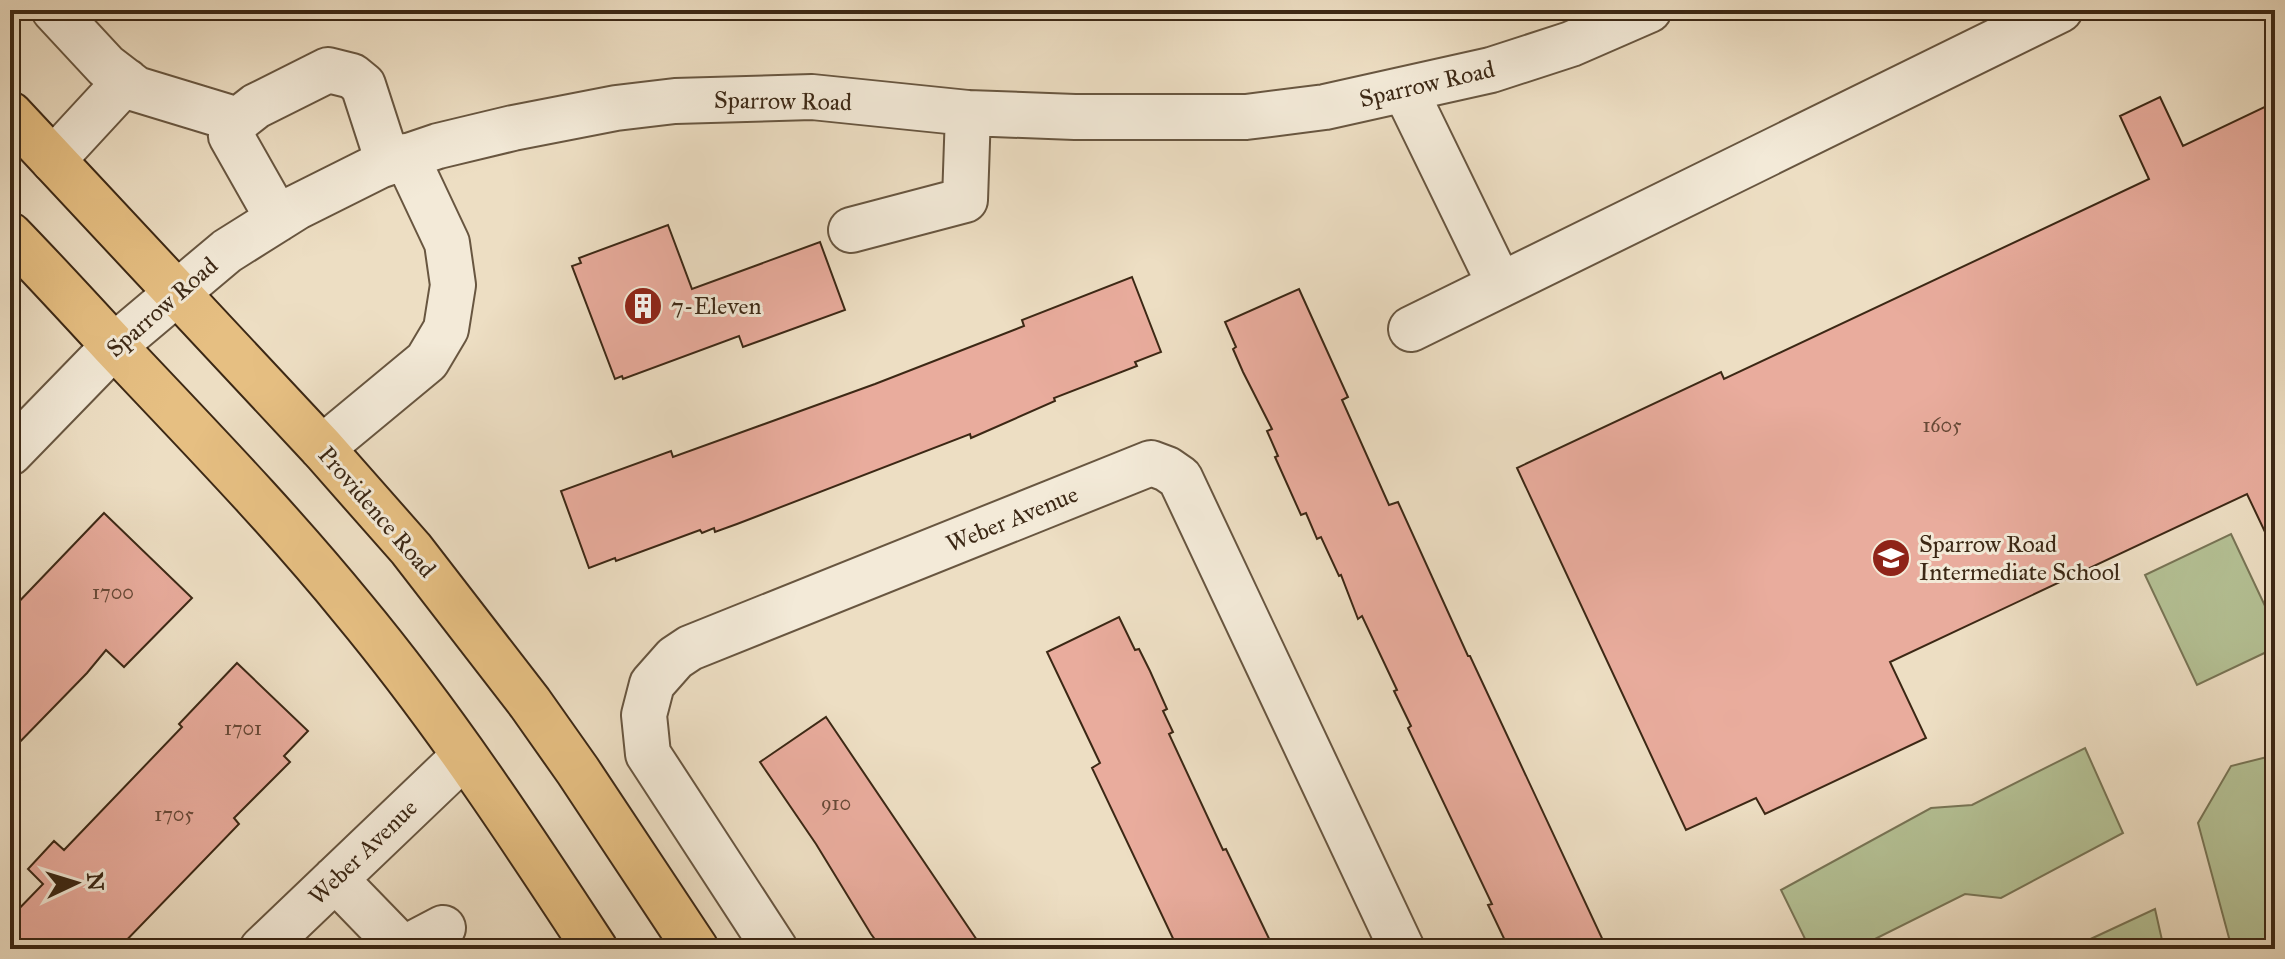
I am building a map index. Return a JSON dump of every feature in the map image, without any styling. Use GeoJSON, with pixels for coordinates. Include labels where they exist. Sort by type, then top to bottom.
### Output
{"type":"FeatureCollection","features":[{"type":"Feature","properties":{"kind":"main road","name":"Providence Road"},"geometry":{"type":"LineString","coordinates":[[10,114],[322,448],[411,549],[530,703],[696,949]]}},
{"type":"Feature","properties":{"kind":"main road"},"geometry":{"type":"LineString","coordinates":[[10,235],[299,544],[408,679],[595,949]]}},
{"type":"Feature","properties":{"kind":"street"},"geometry":{"type":"LineString","coordinates":[[54,10],[106,66],[136,89],[238,120]]}},
{"type":"Feature","properties":{"kind":"street","name":"Sparrow Road"},"geometry":{"type":"LineString","coordinates":[[10,453],[114,346],[227,251],[297,207],[397,159],[438,146],[616,108],[675,101],[812,97],[968,113],[1075,117],[1246,117],[1325,107],[1491,70],[1571,44],[1649,10]]}},
{"type":"Feature","properties":{"kind":"street"},"geometry":{"type":"LineString","coordinates":[[1411,329],[2060,10]]}},
{"type":"Feature","properties":{"kind":"street"},"geometry":{"type":"LineString","coordinates":[[278,219],[231,136],[238,120],[256,106],[328,70],[352,76],[363,85],[397,159],[447,243],[453,285],[446,329],[427,361],[322,448]]}},
{"type":"Feature","properties":{"kind":"street"},"geometry":{"type":"LineString","coordinates":[[53,160],[126,81]]}},
{"type":"Feature","properties":{"kind":"street"},"geometry":{"type":"LineString","coordinates":[[1405,90],[1500,285]]}},
{"type":"Feature","properties":{"kind":"street"},"geometry":{"type":"LineString","coordinates":[[851,230],[965,200],[968,113]]}},
{"type":"Feature","properties":{"kind":"street","name":"Weber Avenue"},"geometry":{"type":"LineString","coordinates":[[775,949],[648,754],[644,715],[652,684],[675,658],[690,648],[1151,463],[1180,478],[1402,949]]}},
{"type":"Feature","properties":{"kind":"street","name":"Weber Avenue"},"geometry":{"type":"LineString","coordinates":[[262,949],[464,756]]}},
{"type":"Feature","properties":{"kind":"street"},"geometry":{"type":"LineString","coordinates":[[335,879],[403,949],[443,928]]}},
{"type":"Feature","properties":{"kind":"green space"},"geometry":{"type":"Polygon","coordinates":[[[2231,534],[2275,627],[2275,648],[2197,685],[2145,575],[2231,534]]]}},
{"type":"Feature","properties":{"kind":"green space"},"geometry":{"type":"Polygon","coordinates":[[[2085,748],[2123,833],[2001,898],[1965,894],[1855,949],[1810,949],[1781,890],[1931,808],[1972,805],[2085,748]]]}},
{"type":"Feature","properties":{"kind":"green space"},"geometry":{"type":"Polygon","coordinates":[[[2275,755],[2275,949],[2232,949],[2198,823],[2231,766],[2275,755]]]}},
{"type":"Feature","properties":{"kind":"green space"},"geometry":{"type":"Polygon","coordinates":[[[2155,909],[2164,949],[2069,949],[2155,909]]]}},
{"type":"Feature","properties":{"kind":"building","name":"Sparrow Road Intermediate School"},"geometry":{"type":"Polygon","coordinates":[[[2160,97],[2183,146],[2275,102],[2275,553],[2247,494],[1890,662],[1926,738],[1765,814],[1756,798],[1686,830],[1517,468],[1721,372],[1724,379],[2149,179],[2120,116],[2160,97]]]}},
{"type":"Feature","properties":{"kind":"building"},"geometry":{"type":"Polygon","coordinates":[[[668,225],[692,289],[820,242],[845,310],[743,347],[739,336],[623,379],[622,376],[615,379],[572,266],[581,263],[579,258],[668,225]]]}},
{"type":"Feature","properties":{"kind":"building"},"geometry":{"type":"Polygon","coordinates":[[[1132,277],[1161,352],[1135,362],[1137,366],[1054,398],[1055,401],[971,438],[970,434],[715,532],[714,528],[702,533],[700,530],[589,568],[561,491],[671,451],[673,457],[875,384],[1024,326],[1022,320],[1132,277]]]}},
{"type":"Feature","properties":{"kind":"building"},"geometry":{"type":"Polygon","coordinates":[[[1299,289],[1348,397],[1342,400],[1389,505],[1398,502],[1607,949],[1509,949],[1488,905],[1492,904],[1408,728],[1411,726],[1394,691],[1397,690],[1362,616],[1358,619],[1341,575],[1321,537],[1317,539],[1306,513],[1301,515],[1275,457],[1278,456],[1267,431],[1272,429],[1243,372],[1225,322],[1299,289]]]}},
{"type":"Feature","properties":{"kind":"building"},"geometry":{"type":"Polygon","coordinates":[[[104,513],[192,598],[124,667],[106,650],[10,752],[10,611],[104,513]]]}},
{"type":"Feature","properties":{"kind":"building"},"geometry":{"type":"Polygon","coordinates":[[[1119,617],[1135,650],[1139,649],[1150,671],[1167,709],[1163,711],[1173,732],[1169,734],[1274,949],[1178,949],[1092,768],[1100,763],[1047,652],[1119,617]]]}},
{"type":"Feature","properties":{"kind":"building"},"geometry":{"type":"Polygon","coordinates":[[[237,663],[308,731],[284,756],[290,762],[234,818],[239,824],[118,949],[10,949],[10,918],[43,884],[28,869],[54,841],[64,850],[182,727],[179,724],[237,663]]]}},
{"type":"Feature","properties":{"kind":"building"},"geometry":{"type":"Polygon","coordinates":[[[826,717],[983,949],[882,949],[871,934],[816,844],[760,762],[826,717]]]}},
{"type":"Feature","properties":{"kind":"place","name":"7-Eleven"},"geometry":{"type":"Point","coordinates":[643,306]}},
{"type":"Feature","properties":{"kind":"place","name":"Sparrow Road Intermediate School"},"geometry":{"type":"Point","coordinates":[1891,558]}}]}
